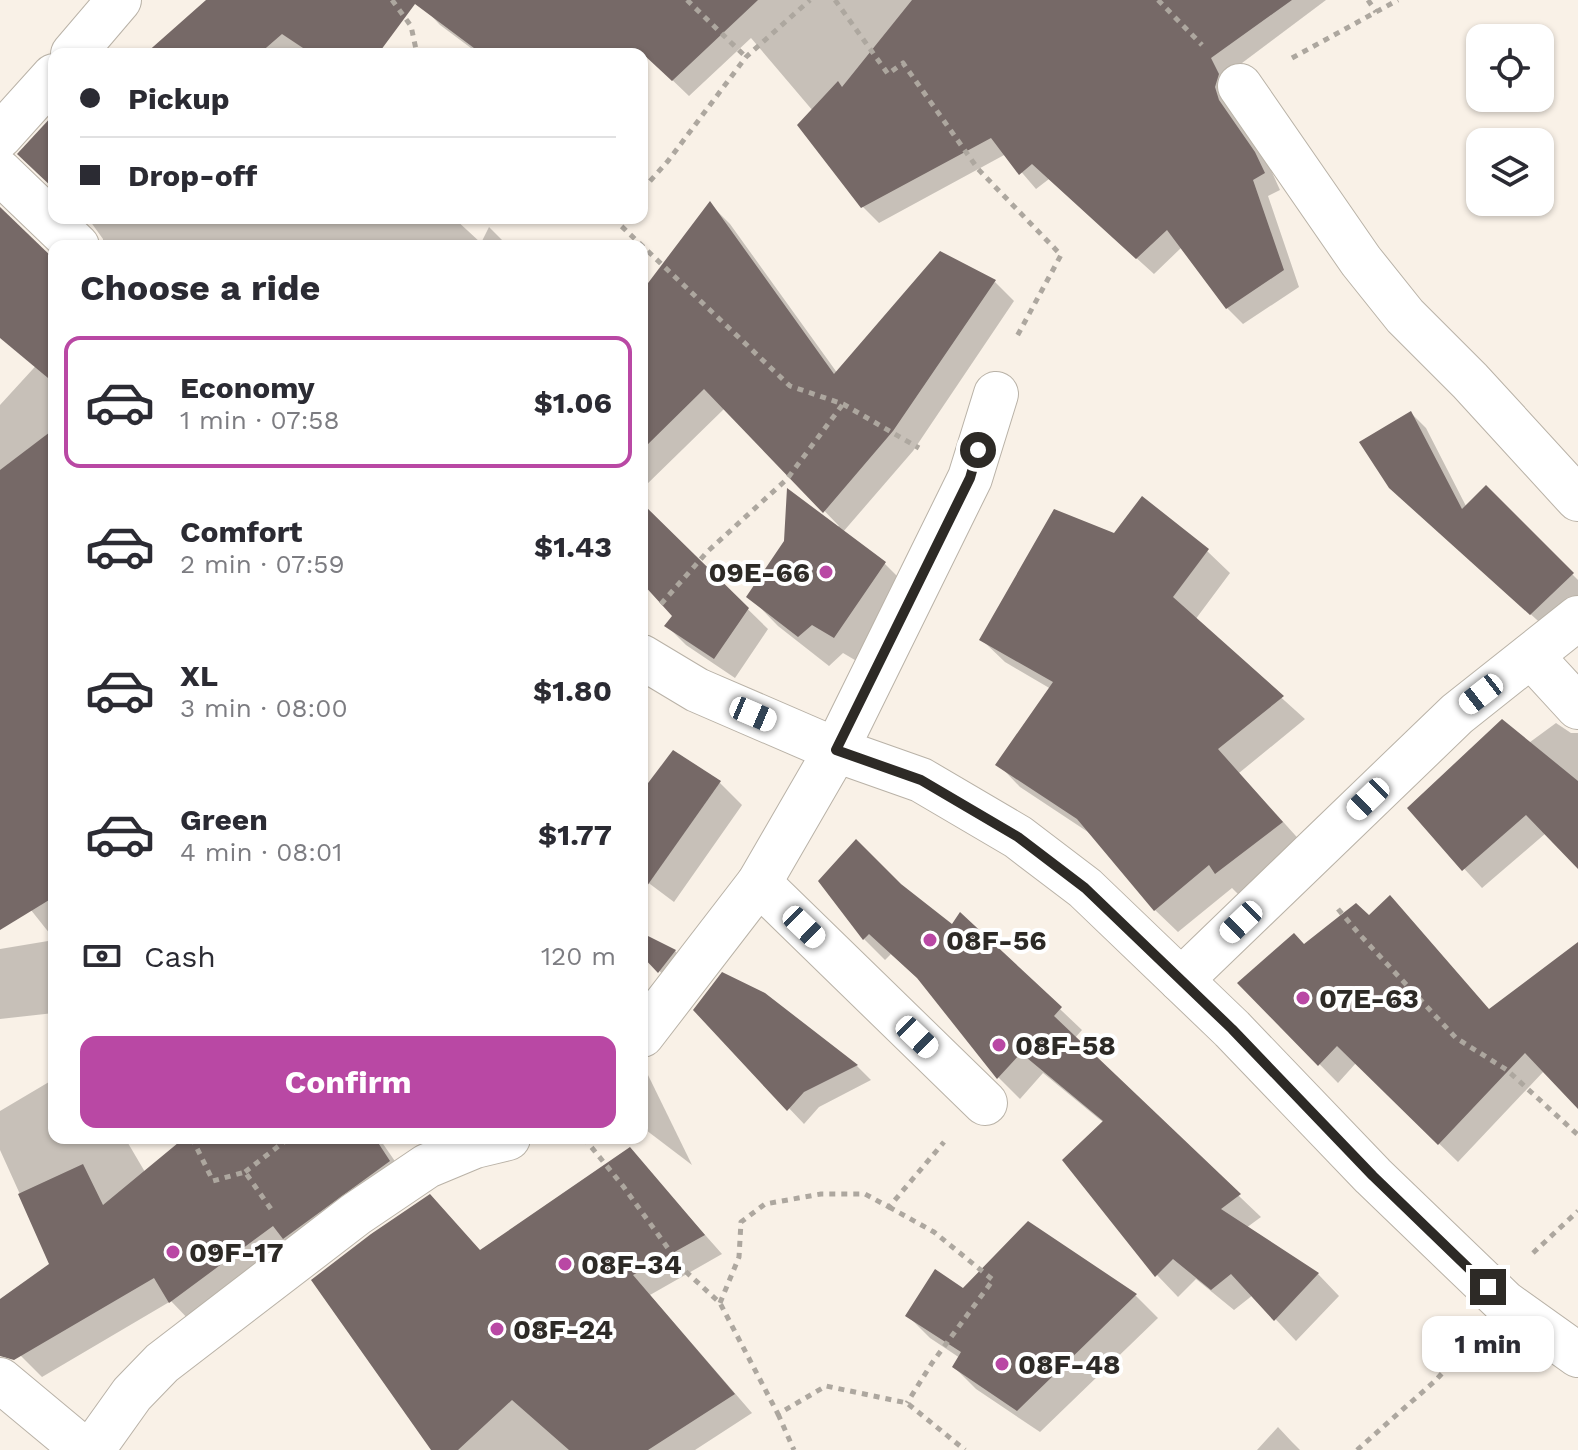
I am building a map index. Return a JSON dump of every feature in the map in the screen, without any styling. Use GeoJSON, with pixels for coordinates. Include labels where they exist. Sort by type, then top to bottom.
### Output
{"type":"FeatureCollection","features":[{"type":"Feature","properties":{"kind":"street"},"geometry":{"type":"LineString","coordinates":[[78,48],[119,0]]}},
{"type":"Feature","properties":{"kind":"street"},"geometry":{"type":"LineString","coordinates":[[0,136],[48,83]]}},
{"type":"Feature","properties":{"kind":"street"},"geometry":{"type":"LineString","coordinates":[[1240,86],[1361,261],[1405,316],[1470,381],[1578,499]]}},
{"type":"Feature","properties":{"kind":"street"},"geometry":{"type":"LineString","coordinates":[[0,172],[48,218]]}},
{"type":"Feature","properties":{"kind":"street"},"geometry":{"type":"LineString","coordinates":[[54,224],[71,240]]}},
{"type":"Feature","properties":{"kind":"street"},"geometry":{"type":"LineString","coordinates":[[648,1027],[759,883],[836,750],[970,478],[996,394]]}},
{"type":"Feature","properties":{"kind":"street"},"geometry":{"type":"LineString","coordinates":[[1181,980],[1457,714],[1578,618]]}},
{"type":"Feature","properties":{"kind":"street"},"geometry":{"type":"LineString","coordinates":[[1531,656],[1578,707]]}},
{"type":"Feature","properties":{"kind":"street"},"geometry":{"type":"LineString","coordinates":[[648,661],[697,690],[836,750],[921,780],[1018,837],[1085,888],[1232,1029],[1373,1176],[1505,1303],[1578,1355]]}},
{"type":"Feature","properties":{"kind":"street"},"geometry":{"type":"LineString","coordinates":[[759,883],[985,1103]]}},
{"type":"Feature","properties":{"kind":"street"},"geometry":{"type":"LineString","coordinates":[[92,1450],[132,1394],[162,1363],[356,1214],[427,1166],[483,1144]]}},
{"type":"Feature","properties":{"kind":"street"},"geometry":{"type":"LineString","coordinates":[[0,1380],[84,1450]]}},
{"type":"Feature","properties":{"kind":"path"},"geometry":{"type":"LineString","coordinates":[[392,0],[411,26],[416,48]]}},
{"type":"Feature","properties":{"kind":"path"},"geometry":{"type":"LineString","coordinates":[[687,0],[746,57]]}},
{"type":"Feature","properties":{"kind":"path"},"geometry":{"type":"LineString","coordinates":[[648,183],[746,57],[810,0]]}},
{"type":"Feature","properties":{"kind":"path"},"geometry":{"type":"LineString","coordinates":[[835,0],[888,74],[903,63],[978,169],[1061,255],[1010,348],[996,394]]}},
{"type":"Feature","properties":{"kind":"path"},"geometry":{"type":"LineString","coordinates":[[1368,0],[1376,12]]}},
{"type":"Feature","properties":{"kind":"path"},"geometry":{"type":"LineString","coordinates":[[1240,86],[1398,0]]}},
{"type":"Feature","properties":{"kind":"path"},"geometry":{"type":"LineString","coordinates":[[620,224],[637,240]]}},
{"type":"Feature","properties":{"kind":"path"},"geometry":{"type":"LineString","coordinates":[[648,250],[790,386],[843,404],[970,478]]}},
{"type":"Feature","properties":{"kind":"path"},"geometry":{"type":"LineString","coordinates":[[661,605],[707,552],[787,479],[843,404]]}},
{"type":"Feature","properties":{"kind":"path"},"geometry":{"type":"LineString","coordinates":[[1302,864],[1360,935],[1456,1038],[1507,1070],[1578,1135]]}},
{"type":"Feature","properties":{"kind":"path"},"geometry":{"type":"LineString","coordinates":[[889,1207],[936,1150],[985,1103]]}},
{"type":"Feature","properties":{"kind":"path"},"geometry":{"type":"LineString","coordinates":[[195,1144],[213,1181],[245,1172],[281,1144]]}},
{"type":"Feature","properties":{"kind":"path"},"geometry":{"type":"LineString","coordinates":[[589,1144],[683,1269],[720,1303],[794,1450]]}},
{"type":"Feature","properties":{"kind":"path"},"geometry":{"type":"LineString","coordinates":[[245,1172],[301,1257]]}},
{"type":"Feature","properties":{"kind":"path"},"geometry":{"type":"LineString","coordinates":[[720,1303],[739,1257],[741,1222],[765,1204],[821,1194],[865,1194],[934,1232],[993,1280],[932,1363],[907,1403]]}},
{"type":"Feature","properties":{"kind":"path"},"geometry":{"type":"LineString","coordinates":[[1357,1450],[1436,1380],[1505,1303]]}},
{"type":"Feature","properties":{"kind":"path"},"geometry":{"type":"LineString","coordinates":[[778,1414],[826,1386],[907,1403],[965,1450]]}},
{"type":"Feature","properties":{"kind":"building"},"geometry":{"type":"Polygon","coordinates":[[[206,0],[758,0],[672,81],[648,59],[648,48],[474,48],[415,4],[382,48],[303,48],[282,34],[266,48],[152,48],[206,0]]]}},
{"type":"Feature","properties":{"kind":"building"},"geometry":{"type":"Polygon","coordinates":[[[912,0],[1292,0],[1211,58],[1219,74],[1215,87],[1219,100],[1255,152],[1265,173],[1253,180],[1284,270],[1226,309],[1167,230],[1136,259],[1032,164],[1019,175],[991,138],[861,208],[797,125],[838,81],[842,87],[912,0]]]}},
{"type":"Feature","properties":{"kind":"building"},"geometry":{"type":"Polygon","coordinates":[[[48,120],[48,183],[17,154],[48,120]]]}},
{"type":"Feature","properties":{"kind":"building"},"geometry":{"type":"Polygon","coordinates":[[[710,201],[834,374],[940,251],[996,280],[893,431],[823,513],[704,389],[648,444],[648,283],[710,201]]]}},
{"type":"Feature","properties":{"kind":"building"},"geometry":{"type":"Polygon","coordinates":[[[0,207],[48,253],[48,378],[0,338],[0,207]]]}},
{"type":"Feature","properties":{"kind":"building"},"geometry":{"type":"Polygon","coordinates":[[[1411,411],[1462,509],[1486,485],[1574,573],[1530,615],[1389,488],[1359,442],[1411,411]]]}},
{"type":"Feature","properties":{"kind":"building"},"geometry":{"type":"Polygon","coordinates":[[[48,434],[48,901],[0,930],[0,470],[48,434]]]}},
{"type":"Feature","properties":{"kind":"building","name":"09E-66"},"geometry":{"type":"Polygon","coordinates":[[[787,488],[886,562],[834,638],[812,625],[798,637],[746,597],[784,541],[787,488]]]}},
{"type":"Feature","properties":{"kind":"building"},"geometry":{"type":"Polygon","coordinates":[[[1142,496],[1209,549],[1173,597],[1284,696],[1218,749],[1283,822],[1215,874],[1209,865],[1154,911],[1077,819],[995,765],[1053,682],[979,640],[1054,509],[1114,533],[1142,496]]]}},
{"type":"Feature","properties":{"kind":"building"},"geometry":{"type":"Polygon","coordinates":[[[648,509],[749,608],[714,659],[664,626],[672,616],[648,590],[648,509]]]}},
{"type":"Feature","properties":{"kind":"building"},"geometry":{"type":"Polygon","coordinates":[[[1502,719],[1578,781],[1578,869],[1526,815],[1462,871],[1407,808],[1502,719]]]}},
{"type":"Feature","properties":{"kind":"building"},"geometry":{"type":"Polygon","coordinates":[[[673,750],[721,781],[648,884],[648,783],[673,750]]]}},
{"type":"Feature","properties":{"kind":"building"},"geometry":{"type":"Polygon","coordinates":[[[856,839],[901,884],[952,924],[960,912],[1062,1007],[1054,1016],[1241,1194],[1221,1209],[1319,1273],[1274,1321],[1231,1274],[1211,1290],[1173,1259],[1155,1277],[1062,1160],[1103,1121],[1021,1053],[997,1079],[917,978],[869,934],[863,940],[818,881],[856,839]]]}},
{"type":"Feature","properties":{"kind":"building"},"geometry":{"type":"Polygon","coordinates":[[[1390,895],[1489,1009],[1578,942],[1578,1109],[1525,1053],[1438,1145],[1337,1046],[1318,1066],[1237,983],[1294,933],[1304,944],[1356,903],[1369,915],[1390,895]]]}},
{"type":"Feature","properties":{"kind":"building"},"geometry":{"type":"Polygon","coordinates":[[[648,936],[676,950],[658,973],[648,962],[648,936]]]}},
{"type":"Feature","properties":{"kind":"building"},"geometry":{"type":"Polygon","coordinates":[[[722,972],[765,993],[858,1065],[804,1092],[787,1111],[693,1010],[722,972]]]}},
{"type":"Feature","properties":{"kind":"building"},"geometry":{"type":"Polygon","coordinates":[[[177,1144],[379,1144],[390,1161],[283,1239],[273,1226],[169,1303],[154,1278],[14,1360],[0,1356],[0,1299],[49,1264],[18,1194],[83,1164],[103,1205],[177,1144]]]}},
{"type":"Feature","properties":{"kind":"building"},"geometry":{"type":"Polygon","coordinates":[[[630,1147],[705,1235],[633,1275],[735,1394],[648,1450],[569,1450],[512,1400],[458,1450],[431,1450],[311,1280],[430,1194],[480,1250],[630,1147]]]}},
{"type":"Feature","properties":{"kind":"building"},"geometry":{"type":"Polygon","coordinates":[[[1028,1221],[1137,1294],[1017,1411],[952,1367],[961,1352],[905,1316],[935,1269],[963,1288],[1028,1221]]]}},
{"type":"Feature","properties":{"kind":"place","name":"09E-66"},"geometry":{"type":"Point","coordinates":[826,572]}},
{"type":"Feature","properties":{"kind":"place","name":"08F-56"},"geometry":{"type":"Point","coordinates":[930,940]}},
{"type":"Feature","properties":{"kind":"place","name":"07E-63"},"geometry":{"type":"Point","coordinates":[1303,998]}},
{"type":"Feature","properties":{"kind":"place","name":"08F-58"},"geometry":{"type":"Point","coordinates":[999,1045]}},
{"type":"Feature","properties":{"kind":"place","name":"09F-17"},"geometry":{"type":"Point","coordinates":[173,1252]}},
{"type":"Feature","properties":{"kind":"place","name":"08F-34"},"geometry":{"type":"Point","coordinates":[565,1264]}},
{"type":"Feature","properties":{"kind":"place","name":"08F-24"},"geometry":{"type":"Point","coordinates":[497,1329]}},
{"type":"Feature","properties":{"kind":"place","name":"08F-48"},"geometry":{"type":"Point","coordinates":[1002,1364]}},
{"type":"Feature","properties":{"kind":"route"},"geometry":{"type":"LineString","coordinates":[[978,450],[970,478],[836,750],[921,780],[1018,837],[1085,888],[1232,1029],[1373,1176],[1488,1287]]}}]}
